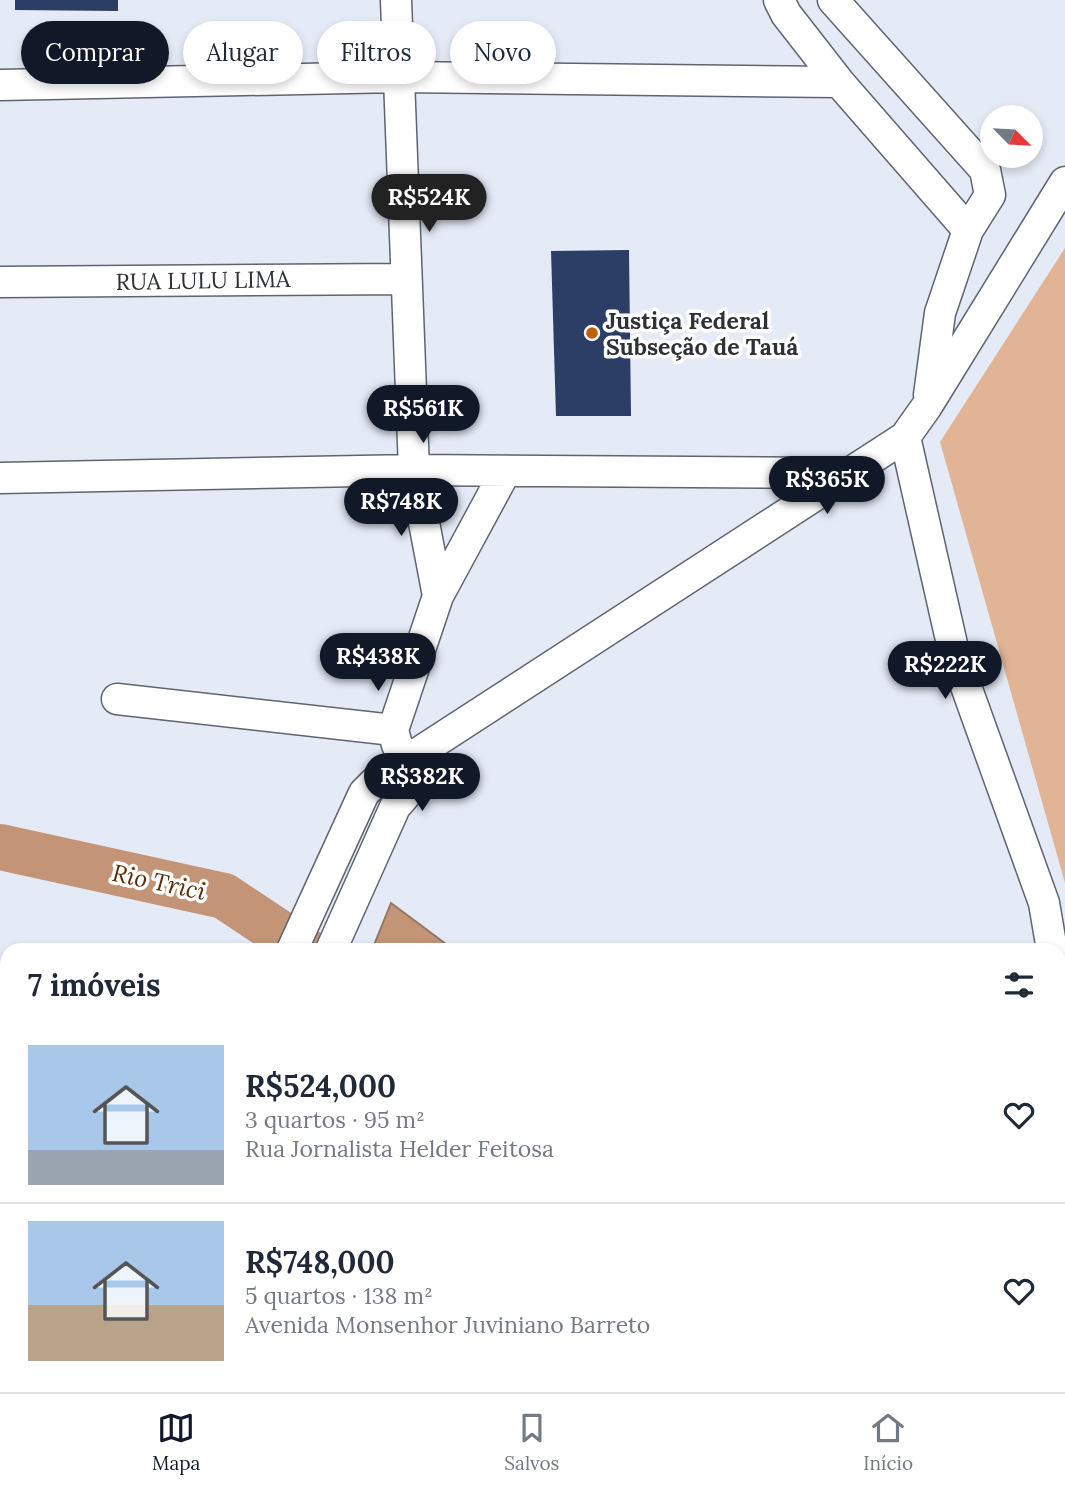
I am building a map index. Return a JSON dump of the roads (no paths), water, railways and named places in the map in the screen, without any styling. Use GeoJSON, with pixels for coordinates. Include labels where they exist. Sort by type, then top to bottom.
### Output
{"type":"FeatureCollection","features":[{"type":"Feature","properties":{"kind":"street"},"geometry":{"type":"LineString","coordinates":[[396,0],[397,21]]}},
{"type":"Feature","properties":{"kind":"street"},"geometry":{"type":"LineString","coordinates":[[779,0],[786,14],[839,82],[968,230]]}},
{"type":"Feature","properties":{"kind":"street"},"geometry":{"type":"LineString","coordinates":[[833,0],[985,170],[990,195],[968,230],[940,313],[927,406]]}},
{"type":"Feature","properties":{"kind":"street"},"geometry":{"type":"LineString","coordinates":[[436,77],[839,82]]}},
{"type":"Feature","properties":{"kind":"street"},"geometry":{"type":"LineString","coordinates":[[0,85],[317,79]]}},
{"type":"Feature","properties":{"kind":"street"},"geometry":{"type":"LineString","coordinates":[[398,84],[414,470],[438,596]]}},
{"type":"Feature","properties":{"kind":"street"},"geometry":{"type":"LineString","coordinates":[[334,943],[388,821],[415,769],[462,726],[905,436],[927,406],[1065,182]]}},
{"type":"Feature","properties":{"kind":"street","name":"RUA LULU LIMA"},"geometry":{"type":"LineString","coordinates":[[0,282],[405,279]]}},
{"type":"Feature","properties":{"kind":"street"},"geometry":{"type":"LineString","coordinates":[[905,436],[954,653],[1044,903],[1051,943]]}},
{"type":"Feature","properties":{"kind":"street"},"geometry":{"type":"LineString","coordinates":[[0,478],[414,470],[846,473]]}},
{"type":"Feature","properties":{"kind":"street"},"geometry":{"type":"LineString","coordinates":[[415,769],[397,745],[393,730],[438,596],[505,472]]}},
{"type":"Feature","properties":{"kind":"street"},"geometry":{"type":"LineString","coordinates":[[117,699],[393,730]]}},
{"type":"Feature","properties":{"kind":"street"},"geometry":{"type":"LineString","coordinates":[[295,943],[364,793],[378,779],[415,769]]}},
{"type":"Feature","properties":{"kind":"waterway","name":"Rio Trici"},"geometry":{"type":"LineString","coordinates":[[0,847],[224,896],[294,943]]}},
{"type":"Feature","properties":{"kind":"place","name":"Justiça Federal Subseção de Tauá"},"geometry":{"type":"Point","coordinates":[592,333]}}]}
